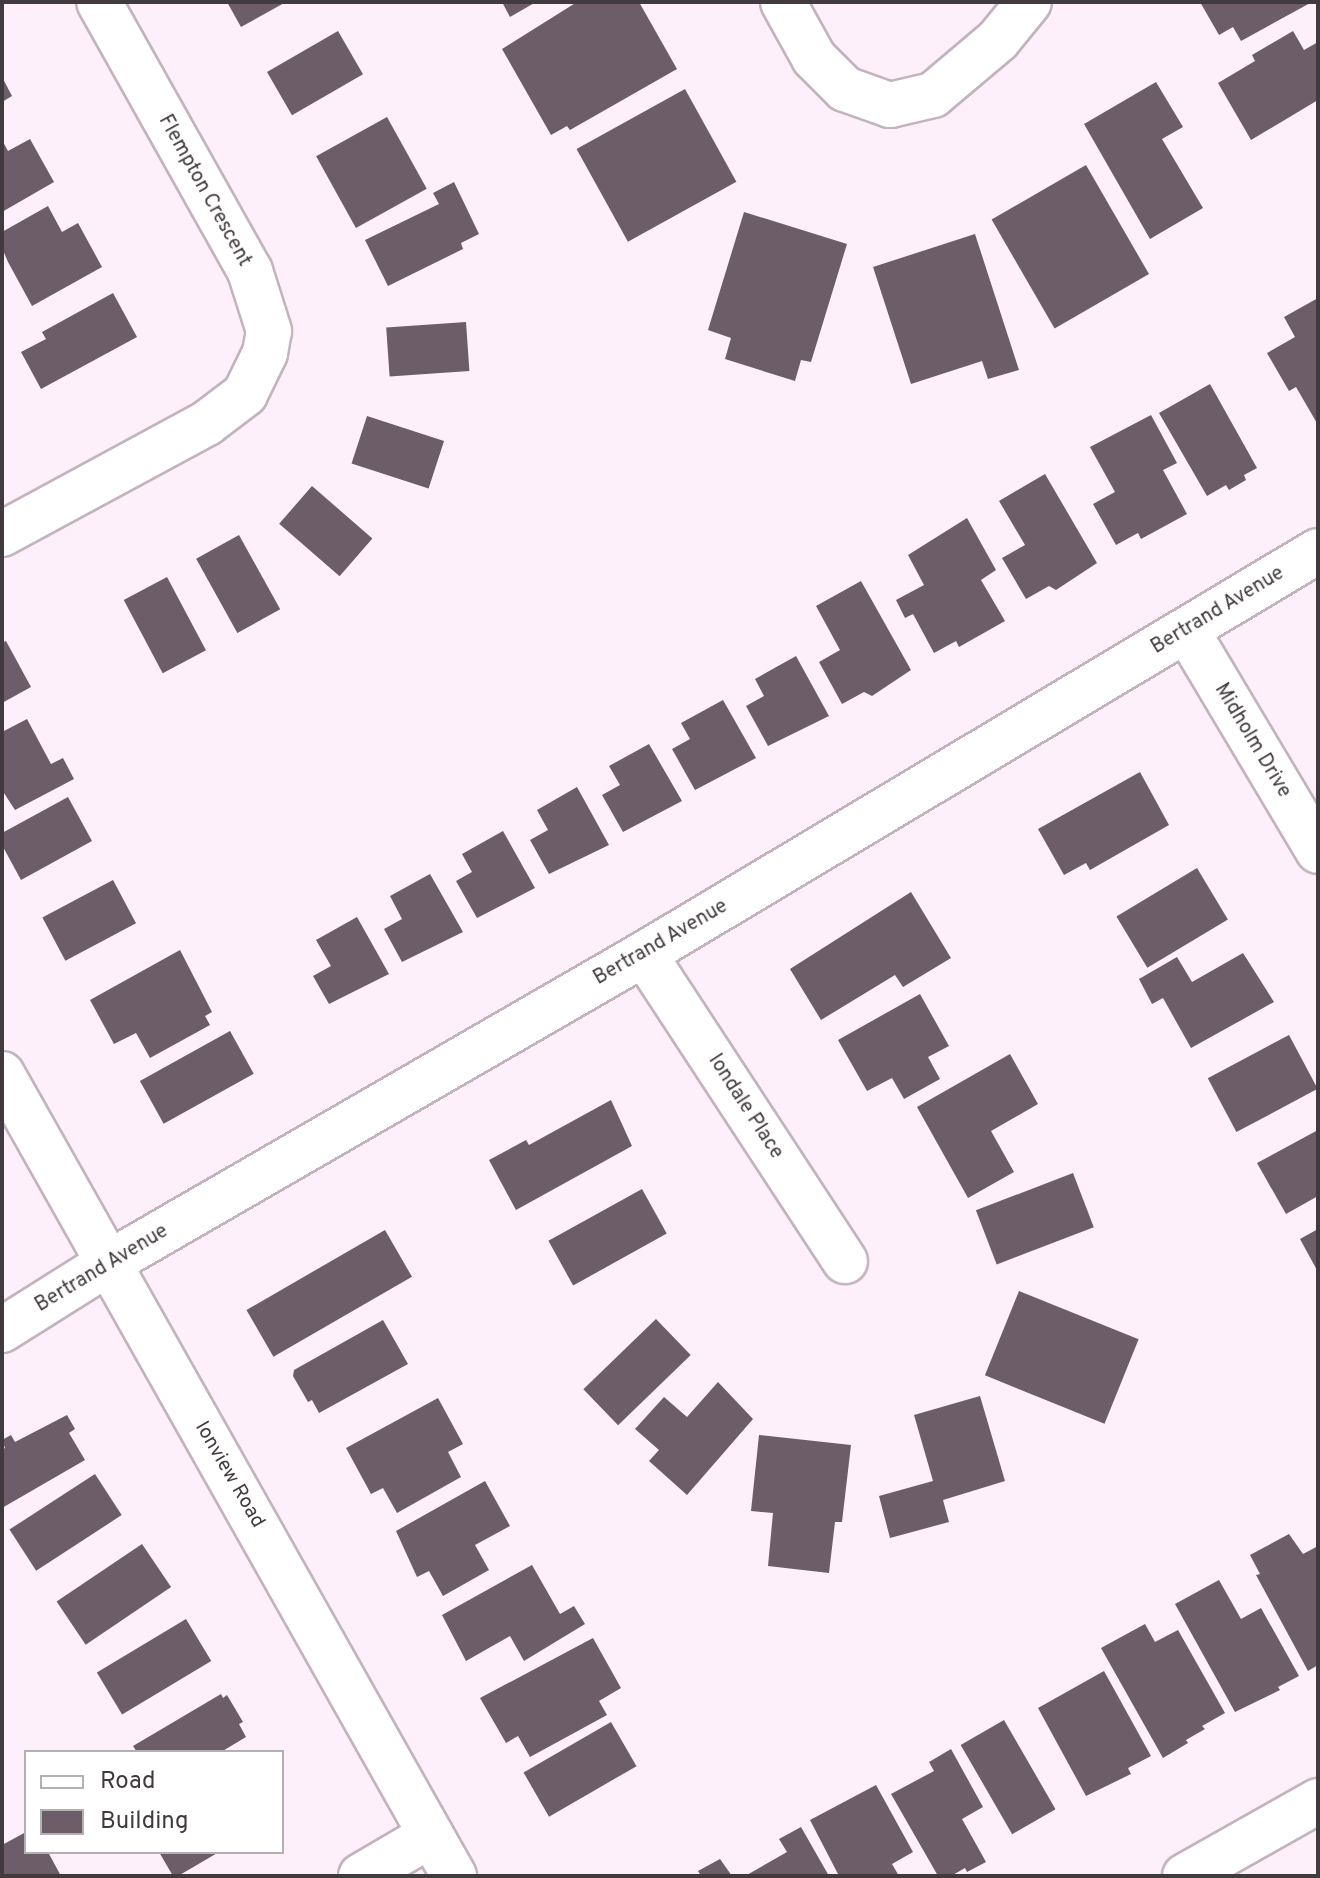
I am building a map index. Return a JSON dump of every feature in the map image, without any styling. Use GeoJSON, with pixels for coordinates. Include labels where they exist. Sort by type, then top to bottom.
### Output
{"type":"FeatureCollection","features":[{"type":"Feature","properties":{"kind":"street","name":"Flempton Crescent"},"geometry":{"type":"LineString","coordinates":[[2,534],[207,423],[245,394],[265,353],[269,331],[250,271],[99,2]]}},
{"type":"Feature","properties":{"kind":"street"},"geometry":{"type":"LineString","coordinates":[[783,2],[814,58],[845,89],[890,105],[933,95],[998,40],[1029,2]]}},
{"type":"Feature","properties":{"kind":"street","name":"Bertrand Avenue"},"geometry":{"type":"LineString","coordinates":[[2,1330],[107,1264],[644,954],[1318,551]]}},
{"type":"Feature","properties":{"kind":"street","name":"Midholm Drive"},"geometry":{"type":"LineString","coordinates":[[1187,631],[1318,851]]}},
{"type":"Feature","properties":{"kind":"street","name":"Iondale Place"},"geometry":{"type":"LineString","coordinates":[[644,954],[845,1261]]}},
{"type":"Feature","properties":{"kind":"street","name":"Ionview Road"},"geometry":{"type":"LineString","coordinates":[[2,1074],[454,1876]]}},
{"type":"Feature","properties":{"kind":"street"},"geometry":{"type":"LineString","coordinates":[[1185,1876],[1318,1801]]}},
{"type":"Feature","properties":{"kind":"street"},"geometry":{"type":"LineString","coordinates":[[361,1876],[431,1835]]}},
{"type":"Feature","properties":{"kind":"building"},"geometry":{"type":"Polygon","coordinates":[[[227,2],[286,2],[241,27],[227,2]]]}},
{"type":"Feature","properties":{"kind":"building"},"geometry":{"type":"Polygon","coordinates":[[[502,2],[536,2],[510,17],[502,2]]]}},
{"type":"Feature","properties":{"kind":"building"},"geometry":{"type":"Polygon","coordinates":[[[577,2],[639,2],[677,69],[570,130],[567,126],[551,135],[502,49],[577,2]]]}},
{"type":"Feature","properties":{"kind":"building"},"geometry":{"type":"Polygon","coordinates":[[[1200,2],[1312,2],[1241,41],[1233,27],[1219,35],[1200,2]]]}},
{"type":"Feature","properties":{"kind":"building"},"geometry":{"type":"Polygon","coordinates":[[[338,31],[363,74],[292,115],[267,72],[338,31]]]}},
{"type":"Feature","properties":{"kind":"building"},"geometry":{"type":"Polygon","coordinates":[[[1293,31],[1304,50],[1318,42],[1318,100],[1251,140],[1218,83],[1255,61],[1252,55],[1293,31]]]}},
{"type":"Feature","properties":{"kind":"building"},"geometry":{"type":"Polygon","coordinates":[[[2,77],[12,96],[2,102],[2,77]]]}},
{"type":"Feature","properties":{"kind":"building"},"geometry":{"type":"Polygon","coordinates":[[[1156,82],[1183,127],[1162,139],[1203,208],[1150,239],[1084,124],[1156,82]]]}},
{"type":"Feature","properties":{"kind":"building"},"geometry":{"type":"Polygon","coordinates":[[[685,89],[736,182],[628,242],[577,149],[685,89]]]}},
{"type":"Feature","properties":{"kind":"building"},"geometry":{"type":"Polygon","coordinates":[[[387,117],[427,189],[356,228],[316,156],[387,117]]]}},
{"type":"Feature","properties":{"kind":"building"},"geometry":{"type":"Polygon","coordinates":[[[30,139],[54,182],[2,212],[2,140],[8,151],[30,139]]]}},
{"type":"Feature","properties":{"kind":"building"},"geometry":{"type":"Polygon","coordinates":[[[1086,165],[1149,274],[1055,329],[992,220],[1086,165]]]}},
{"type":"Feature","properties":{"kind":"building"},"geometry":{"type":"Polygon","coordinates":[[[454,182],[479,234],[461,243],[463,249],[388,286],[365,240],[439,204],[433,193],[454,182]]]}},
{"type":"Feature","properties":{"kind":"building"},"geometry":{"type":"Polygon","coordinates":[[[48,206],[62,232],[78,223],[102,267],[32,306],[2,248],[2,232],[48,206]]]}},
{"type":"Feature","properties":{"kind":"building"},"geometry":{"type":"Polygon","coordinates":[[[744,212],[847,244],[811,362],[801,360],[795,381],[725,359],[731,338],[708,330],[744,212]]]}},
{"type":"Feature","properties":{"kind":"building"},"geometry":{"type":"Polygon","coordinates":[[[975,234],[1019,370],[988,379],[982,361],[911,384],[873,267],[975,234]]]}},
{"type":"Feature","properties":{"kind":"building"},"geometry":{"type":"Polygon","coordinates":[[[113,293],[137,337],[41,389],[21,352],[46,339],[42,332],[113,293]]]}},
{"type":"Feature","properties":{"kind":"building"},"geometry":{"type":"Polygon","coordinates":[[[1318,298],[1318,425],[1296,387],[1289,391],[1267,353],[1295,337],[1284,317],[1318,298]]]}},
{"type":"Feature","properties":{"kind":"building"},"geometry":{"type":"Polygon","coordinates":[[[466,322],[469,371],[390,376],[386,328],[466,322]]]}},
{"type":"Feature","properties":{"kind":"building"},"geometry":{"type":"Polygon","coordinates":[[[1210,384],[1257,468],[1244,475],[1246,480],[1229,490],[1226,485],[1207,496],[1159,413],[1210,384]]]}},
{"type":"Feature","properties":{"kind":"building"},"geometry":{"type":"Polygon","coordinates":[[[1151,415],[1177,463],[1163,470],[1187,514],[1141,539],[1138,533],[1116,545],[1093,504],[1115,492],[1090,447],[1151,415]]]}},
{"type":"Feature","properties":{"kind":"building"},"geometry":{"type":"Polygon","coordinates":[[[367,416],[444,441],[429,489],[352,464],[367,416]]]}},
{"type":"Feature","properties":{"kind":"building"},"geometry":{"type":"Polygon","coordinates":[[[1045,474],[1097,563],[1056,590],[1049,586],[1026,599],[1002,558],[1025,545],[999,501],[1045,474]]]}},
{"type":"Feature","properties":{"kind":"building"},"geometry":{"type":"Polygon","coordinates":[[[312,486],[372,538],[340,576],[279,524],[312,486]]]}},
{"type":"Feature","properties":{"kind":"building"},"geometry":{"type":"Polygon","coordinates":[[[967,518],[996,570],[981,580],[1005,621],[959,647],[956,641],[934,653],[913,614],[905,618],[896,600],[924,585],[908,555],[967,518]]]}},
{"type":"Feature","properties":{"kind":"building"},"geometry":{"type":"Polygon","coordinates":[[[239,535],[280,609],[237,633],[196,559],[239,535]]]}},
{"type":"Feature","properties":{"kind":"building"},"geometry":{"type":"Polygon","coordinates":[[[167,577],[206,650],[163,673],[124,600],[167,577]]]}},
{"type":"Feature","properties":{"kind":"building"},"geometry":{"type":"Polygon","coordinates":[[[861,581],[911,670],[872,696],[864,692],[842,704],[819,662],[840,650],[816,606],[861,581]]]}},
{"type":"Feature","properties":{"kind":"building"},"geometry":{"type":"Polygon","coordinates":[[[6,641],[31,687],[2,703],[2,643],[6,641]]]}},
{"type":"Feature","properties":{"kind":"building"},"geometry":{"type":"Polygon","coordinates":[[[796,656],[829,716],[768,746],[746,706],[764,696],[755,679],[796,656]]]}},
{"type":"Feature","properties":{"kind":"building"},"geometry":{"type":"Polygon","coordinates":[[[723,700],[756,758],[695,790],[672,749],[690,739],[681,723],[723,700]]]}},
{"type":"Feature","properties":{"kind":"building"},"geometry":{"type":"Polygon","coordinates":[[[27,719],[51,764],[63,758],[74,779],[15,810],[2,790],[2,732],[27,719]]]}},
{"type":"Feature","properties":{"kind":"building"},"geometry":{"type":"Polygon","coordinates":[[[649,744],[682,801],[623,832],[602,795],[620,785],[609,766],[649,744]]]}},
{"type":"Feature","properties":{"kind":"building"},"geometry":{"type":"Polygon","coordinates":[[[1140,772],[1169,825],[1090,870],[1086,863],[1064,875],[1038,829],[1140,772]]]}},
{"type":"Feature","properties":{"kind":"building"},"geometry":{"type":"Polygon","coordinates":[[[577,787],[609,845],[549,874],[530,840],[548,830],[537,810],[577,787]]]}},
{"type":"Feature","properties":{"kind":"building"},"geometry":{"type":"Polygon","coordinates":[[[68,797],[92,841],[21,880],[2,845],[2,833],[68,797]]]}},
{"type":"Feature","properties":{"kind":"building"},"geometry":{"type":"Polygon","coordinates":[[[503,831],[535,888],[477,918],[456,881],[472,872],[462,854],[503,831]]]}},
{"type":"Feature","properties":{"kind":"building"},"geometry":{"type":"Polygon","coordinates":[[[1197,868],[1228,919],[1147,968],[1116,916],[1197,868]]]}},
{"type":"Feature","properties":{"kind":"building"},"geometry":{"type":"Polygon","coordinates":[[[430,874],[463,932],[402,962],[384,929],[402,919],[390,896],[430,874]]]}},
{"type":"Feature","properties":{"kind":"building"},"geometry":{"type":"Polygon","coordinates":[[[113,880],[136,923],[65,961],[42,918],[113,880]]]}},
{"type":"Feature","properties":{"kind":"building"},"geometry":{"type":"Polygon","coordinates":[[[911,892],[951,958],[903,987],[895,975],[821,1020],[790,969],[911,892]]]}},
{"type":"Feature","properties":{"kind":"building"},"geometry":{"type":"Polygon","coordinates":[[[357,917],[389,974],[329,1004],[313,976],[331,966],[316,940],[357,917]]]}},
{"type":"Feature","properties":{"kind":"building"},"geometry":{"type":"Polygon","coordinates":[[[180,950],[212,1012],[205,1016],[210,1025],[150,1058],[136,1033],[114,1044],[90,1000],[180,950]]]}},
{"type":"Feature","properties":{"kind":"building"},"geometry":{"type":"Polygon","coordinates":[[[1243,953],[1274,1002],[1191,1048],[1163,998],[1152,1004],[1139,979],[1177,957],[1192,982],[1243,953]]]}},
{"type":"Feature","properties":{"kind":"building"},"geometry":{"type":"Polygon","coordinates":[[[920,994],[949,1046],[928,1057],[940,1079],[904,1099],[892,1078],[867,1091],[838,1040],[920,994]]]}},
{"type":"Feature","properties":{"kind":"building"},"geometry":{"type":"Polygon","coordinates":[[[230,1031],[254,1074],[164,1124],[140,1081],[230,1031]]]}},
{"type":"Feature","properties":{"kind":"building"},"geometry":{"type":"Polygon","coordinates":[[[1289,1035],[1318,1089],[1236,1132],[1208,1078],[1289,1035]]]}},
{"type":"Feature","properties":{"kind":"building"},"geometry":{"type":"Polygon","coordinates":[[[1010,1054],[1038,1104],[991,1131],[1014,1172],[968,1198],[917,1107],[1010,1054]]]}},
{"type":"Feature","properties":{"kind":"building"},"geometry":{"type":"Polygon","coordinates":[[[611,1100],[632,1146],[516,1210],[489,1160],[526,1140],[529,1145],[611,1100]]]}},
{"type":"Feature","properties":{"kind":"building"},"geometry":{"type":"Polygon","coordinates":[[[1318,1130],[1318,1196],[1286,1214],[1257,1163],[1318,1130]]]}},
{"type":"Feature","properties":{"kind":"building"},"geometry":{"type":"Polygon","coordinates":[[[1073,1173],[1094,1227],[997,1264],[976,1210],[1073,1173]]]}},
{"type":"Feature","properties":{"kind":"building"},"geometry":{"type":"Polygon","coordinates":[[[642,1189],[667,1234],[573,1285],[548,1241],[642,1189]]]}},
{"type":"Feature","properties":{"kind":"building"},"geometry":{"type":"Polygon","coordinates":[[[1318,1229],[1318,1272],[1300,1239],[1318,1229]]]}},
{"type":"Feature","properties":{"kind":"building"},"geometry":{"type":"Polygon","coordinates":[[[385,1230],[412,1277],[273,1357],[246,1310],[385,1230]]]}},
{"type":"Feature","properties":{"kind":"building"},"geometry":{"type":"Polygon","coordinates":[[[1019,1291],[1139,1339],[1105,1424],[985,1375],[1019,1291]]]}},
{"type":"Feature","properties":{"kind":"building"},"geometry":{"type":"Polygon","coordinates":[[[656,1319],[691,1355],[618,1425],[583,1389],[656,1319]]]}},
{"type":"Feature","properties":{"kind":"building"},"geometry":{"type":"Polygon","coordinates":[[[383,1320],[408,1364],[319,1413],[312,1400],[308,1402],[293,1376],[294,1370],[383,1320]]]}},
{"type":"Feature","properties":{"kind":"building"},"geometry":{"type":"Polygon","coordinates":[[[718,1382],[753,1419],[687,1495],[649,1461],[659,1450],[635,1429],[664,1397],[687,1417],[718,1382]]]}},
{"type":"Feature","properties":{"kind":"building"},"geometry":{"type":"Polygon","coordinates":[[[980,1396],[1005,1481],[943,1500],[949,1522],[890,1538],[879,1496],[933,1481],[914,1415],[980,1396]]]}},
{"type":"Feature","properties":{"kind":"building"},"geometry":{"type":"Polygon","coordinates":[[[438,1398],[463,1444],[448,1452],[461,1477],[397,1513],[383,1488],[371,1494],[346,1448],[438,1398]]]}},
{"type":"Feature","properties":{"kind":"building"},"geometry":{"type":"Polygon","coordinates":[[[67,1415],[75,1429],[69,1433],[85,1460],[2,1508],[2,1450],[5,1448],[2,1440],[11,1435],[15,1442],[67,1415]]]}},
{"type":"Feature","properties":{"kind":"building"},"geometry":{"type":"Polygon","coordinates":[[[759,1435],[851,1445],[842,1522],[835,1522],[829,1573],[768,1566],[773,1513],[751,1511],[759,1435]]]}},
{"type":"Feature","properties":{"kind":"building"},"geometry":{"type":"Polygon","coordinates":[[[95,1474],[122,1515],[36,1571],[9,1530],[95,1474]]]}},
{"type":"Feature","properties":{"kind":"building"},"geometry":{"type":"Polygon","coordinates":[[[485,1481],[510,1526],[475,1545],[489,1570],[443,1596],[429,1571],[417,1577],[396,1531],[485,1481]]]}},
{"type":"Feature","properties":{"kind":"building"},"geometry":{"type":"Polygon","coordinates":[[[1289,1534],[1303,1554],[1318,1546],[1318,1665],[1308,1671],[1256,1575],[1260,1574],[1250,1555],[1289,1534]]]}},
{"type":"Feature","properties":{"kind":"building"},"geometry":{"type":"Polygon","coordinates":[[[142,1544],[171,1587],[86,1645],[57,1602],[142,1544]]]}},
{"type":"Feature","properties":{"kind":"building"},"geometry":{"type":"Polygon","coordinates":[[[532,1565],[560,1614],[574,1606],[585,1624],[524,1661],[510,1636],[466,1661],[442,1615],[532,1565]]]}},
{"type":"Feature","properties":{"kind":"building"},"geometry":{"type":"Polygon","coordinates":[[[1219,1580],[1241,1619],[1261,1608],[1299,1676],[1278,1687],[1280,1690],[1235,1712],[1175,1604],[1219,1580]]]}},
{"type":"Feature","properties":{"kind":"building"},"geometry":{"type":"Polygon","coordinates":[[[186,1619],[211,1661],[122,1715],[97,1673],[186,1619]]]}},
{"type":"Feature","properties":{"kind":"building"},"geometry":{"type":"Polygon","coordinates":[[[1145,1624],[1155,1642],[1178,1630],[1225,1713],[1202,1726],[1205,1729],[1186,1740],[1188,1743],[1163,1758],[1101,1648],[1145,1624]]]}},
{"type":"Feature","properties":{"kind":"building"},"geometry":{"type":"Polygon","coordinates":[[[593,1638],[621,1688],[599,1701],[607,1715],[530,1757],[518,1736],[506,1743],[480,1698],[593,1638]]]}},
{"type":"Feature","properties":{"kind":"building"},"geometry":{"type":"Polygon","coordinates":[[[1104,1671],[1151,1756],[1128,1768],[1131,1774],[1086,1796],[1038,1708],[1104,1671]]]}},
{"type":"Feature","properties":{"kind":"building"},"geometry":{"type":"Polygon","coordinates":[[[221,1694],[223,1698],[227,1695],[243,1722],[239,1724],[246,1737],[224,1750],[136,1750],[133,1746],[221,1694]]]}},
{"type":"Feature","properties":{"kind":"building"},"geometry":{"type":"Polygon","coordinates":[[[1004,1720],[1056,1809],[1012,1834],[961,1745],[1004,1720]]]}},
{"type":"Feature","properties":{"kind":"building"},"geometry":{"type":"Polygon","coordinates":[[[611,1722],[636,1766],[549,1817],[524,1772],[611,1722]]]}},
{"type":"Feature","properties":{"kind":"building"},"geometry":{"type":"Polygon","coordinates":[[[951,1749],[983,1807],[962,1819],[986,1862],[967,1872],[965,1868],[951,1876],[938,1876],[891,1794],[934,1771],[929,1762],[951,1749]]]}},
{"type":"Feature","properties":{"kind":"building"},"geometry":{"type":"Polygon","coordinates":[[[876,1785],[913,1852],[892,1864],[899,1876],[839,1876],[810,1820],[876,1785]]]}},
{"type":"Feature","properties":{"kind":"building"},"geometry":{"type":"Polygon","coordinates":[[[801,1827],[829,1876],[745,1876],[787,1852],[779,1839],[801,1827]]]}},
{"type":"Feature","properties":{"kind":"building"},"geometry":{"type":"Polygon","coordinates":[[[24,1833],[24,1854],[49,1854],[61,1876],[2,1876],[2,1845],[24,1833]]]}},
{"type":"Feature","properties":{"kind":"building"},"geometry":{"type":"Polygon","coordinates":[[[160,1854],[216,1854],[178,1876],[173,1876],[160,1854]]]}},
{"type":"Feature","properties":{"kind":"building"},"geometry":{"type":"Polygon","coordinates":[[[720,1859],[732,1876],[701,1876],[698,1871],[720,1859]]]}}]}
